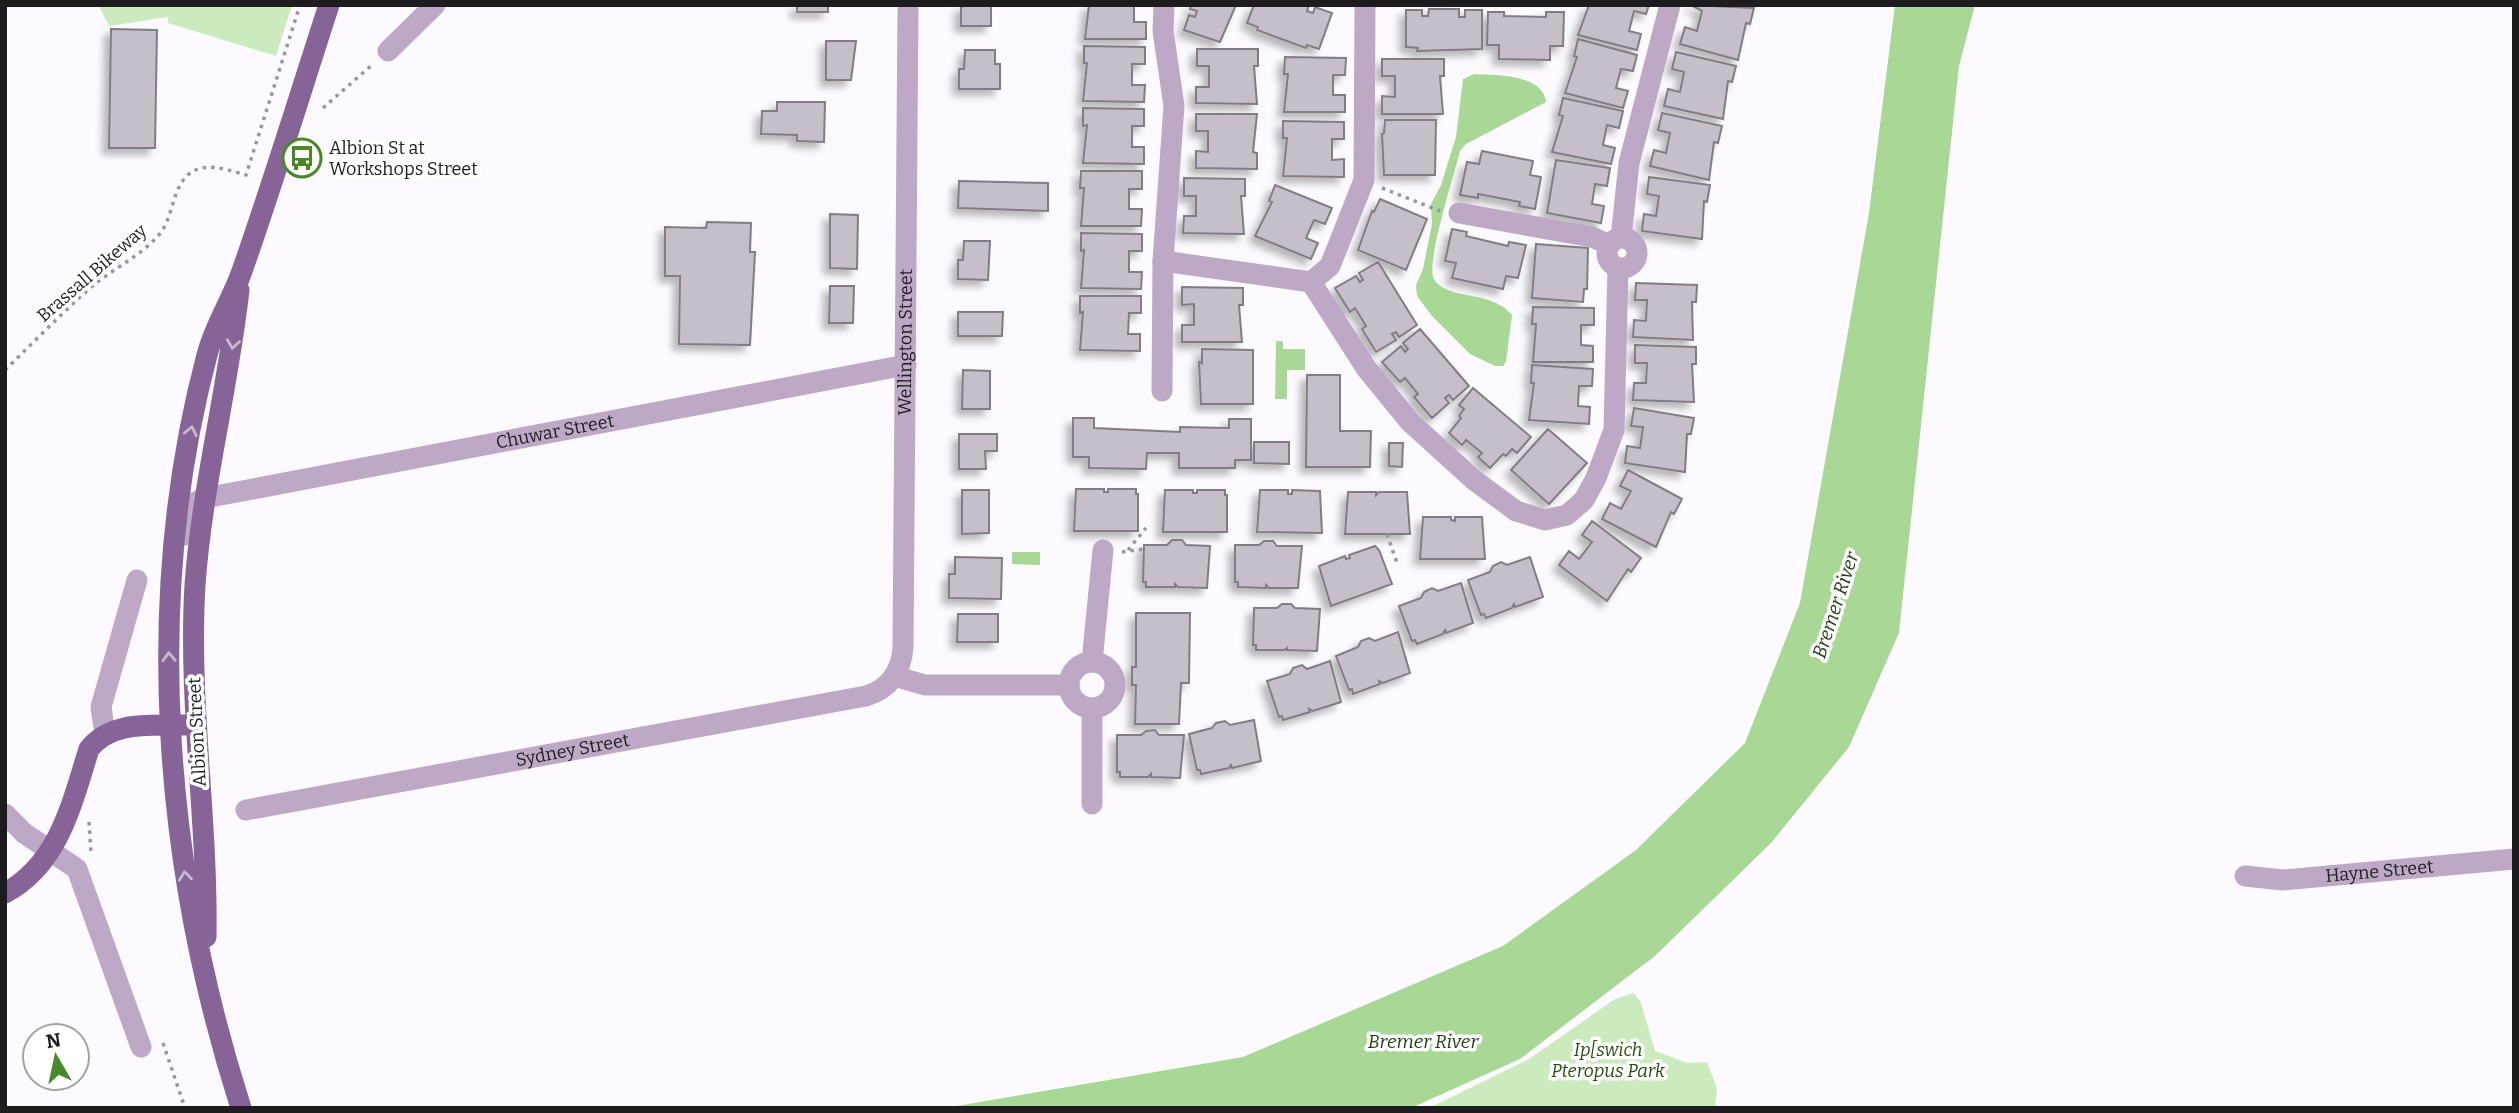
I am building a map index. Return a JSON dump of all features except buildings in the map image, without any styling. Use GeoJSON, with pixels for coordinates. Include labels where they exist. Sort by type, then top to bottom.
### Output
{"type":"FeatureCollection","features":[{"type":"Feature","properties":{"kind":"main road","name":"Albion Street"},"geometry":{"type":"LineString","coordinates":[[241,1108],[187,893],[172,725],[171,603],[178,510],[200,385],[215,327],[241,276],[329,5]]}},
{"type":"Feature","properties":{"kind":"main road","name":"Albion Street"},"geometry":{"type":"LineString","coordinates":[[205,967],[205,865],[194,725],[195,587],[205,498],[233,348],[241,276]]}},
{"type":"Feature","properties":{"kind":"main road"},"geometry":{"type":"LineString","coordinates":[[5,892],[27,879],[63,829],[89,750],[105,734],[130,727],[194,725]]}},
{"type":"Feature","properties":{"kind":"street"},"geometry":{"type":"LineString","coordinates":[[388,51],[435,5]]}},
{"type":"Feature","properties":{"kind":"street","name":"Wellington Street"},"geometry":{"type":"LineString","coordinates":[[894,676],[901,664],[903,648],[908,5]]}},
{"type":"Feature","properties":{"kind":"street"},"geometry":{"type":"LineString","coordinates":[[1162,391],[1163,261],[1174,115],[1173,86],[1163,31],[1164,5]]}},
{"type":"Feature","properties":{"kind":"street"},"geometry":{"type":"LineString","coordinates":[[1163,261],[1311,282],[1330,266],[1364,180],[1365,5]]}},
{"type":"Feature","properties":{"kind":"street"},"geometry":{"type":"LineString","coordinates":[[1311,282],[1366,368],[1410,422],[1474,481],[1516,511],[1545,520],[1567,515],[1584,500],[1596,478],[1614,430],[1614,334],[1618,268],[1608,260],[1615,241],[1629,163],[1670,5]]}},
{"type":"Feature","properties":{"kind":"street"},"geometry":{"type":"LineString","coordinates":[[1452,213],[1615,241]]}},
{"type":"Feature","properties":{"kind":"street","name":"Chuwar Street"},"geometry":{"type":"LineString","coordinates":[[205,498],[906,365]]}},
{"type":"Feature","properties":{"kind":"street","name":"Albion Street"},"geometry":{"type":"LineString","coordinates":[[171,603],[181,576],[188,512],[192,503],[205,498]]}},
{"type":"Feature","properties":{"kind":"street"},"geometry":{"type":"LineString","coordinates":[[1093,662],[1103,550]]}},
{"type":"Feature","properties":{"kind":"street"},"geometry":{"type":"LineString","coordinates":[[105,734],[101,707],[137,580]]}},
{"type":"Feature","properties":{"kind":"street"},"geometry":{"type":"LineString","coordinates":[[1093,662],[1107,668],[1115,682],[1115,690],[1107,703],[1092,708],[1078,703],[1069,685],[1074,671],[1093,662]]}},
{"type":"Feature","properties":{"kind":"street"},"geometry":{"type":"LineString","coordinates":[[894,676],[925,685],[1069,685]]}},
{"type":"Feature","properties":{"kind":"street","name":"Sydney Street"},"geometry":{"type":"LineString","coordinates":[[246,810],[866,696],[882,689],[894,676]]}},
{"type":"Feature","properties":{"kind":"street"},"geometry":{"type":"LineString","coordinates":[[1092,708],[1092,804]]}},
{"type":"Feature","properties":{"kind":"street"},"geometry":{"type":"LineString","coordinates":[[5,814],[24,833],[72,863],[81,876],[141,1047]]}},
{"type":"Feature","properties":{"kind":"street","name":"Hayne Street"},"geometry":{"type":"LineString","coordinates":[[2245,876],[2283,880],[2514,859]]}},
{"type":"Feature","properties":{"kind":"path","name":"Brassall Bikeway"},"geometry":{"type":"LineString","coordinates":[[5,370],[88,290],[158,235],[172,211],[179,188],[190,174],[205,168],[221,168],[246,175],[300,5]]}},
{"type":"Feature","properties":{"kind":"path"},"geometry":{"type":"LineString","coordinates":[[323,108],[388,51]]}},
{"type":"Feature","properties":{"kind":"path"},"geometry":{"type":"LineString","coordinates":[[1364,180],[1428,207],[1452,213]]}},
{"type":"Feature","properties":{"kind":"path"},"geometry":{"type":"LineString","coordinates":[[1144,549],[1128,550],[1146,528]]}},
{"type":"Feature","properties":{"kind":"path"},"geometry":{"type":"LineString","coordinates":[[1387,534],[1398,566]]}},
{"type":"Feature","properties":{"kind":"green space"},"geometry":{"type":"Polygon","coordinates":[[[98,5],[292,5],[276,56],[168,23],[168,17],[109,26],[98,5]]]}},
{"type":"Feature","properties":{"kind":"green space","name":"Ip[swich Pteropus Park"},"geometry":{"type":"Polygon","coordinates":[[[1634,993],[1641,1003],[1655,1051],[1688,1063],[1707,1062],[1717,1088],[1715,1108],[1429,1108],[1529,1059],[1615,999],[1634,993]]]}},
{"type":"Feature","properties":{"kind":"water","name":"Bremer River"},"geometry":{"type":"Polygon","coordinates":[[[1895,5],[1975,5],[1959,66],[1899,633],[1849,747],[1771,843],[1655,956],[1520,1059],[1411,1108],[945,1108],[1243,1057],[1503,946],[1636,850],[1745,743],[1800,603],[1869,213],[1895,5]]]}},
{"type":"Feature","properties":{"kind":"water"},"geometry":{"type":"Polygon","coordinates":[[[1474,74],[1506,76],[1528,81],[1543,93],[1546,102],[1466,144],[1460,151],[1434,256],[1434,279],[1441,287],[1494,302],[1512,315],[1506,362],[1503,366],[1495,366],[1470,354],[1432,316],[1417,296],[1416,285],[1423,269],[1432,224],[1431,204],[1441,185],[1456,137],[1463,79],[1474,74]]]}},
{"type":"Feature","properties":{"kind":"water"},"geometry":{"type":"Polygon","coordinates":[[[1276,341],[1283,341],[1283,349],[1305,349],[1305,370],[1287,370],[1287,399],[1275,399],[1276,341]]]}},
{"type":"Feature","properties":{"kind":"water"},"geometry":{"type":"Polygon","coordinates":[[[1012,552],[1040,552],[1040,565],[1012,564],[1012,552]]]}},
{"type":"Feature","properties":{"kind":"place","name":"Albion St at Workshops Street"},"geometry":{"type":"Point","coordinates":[302,158]}}]}
